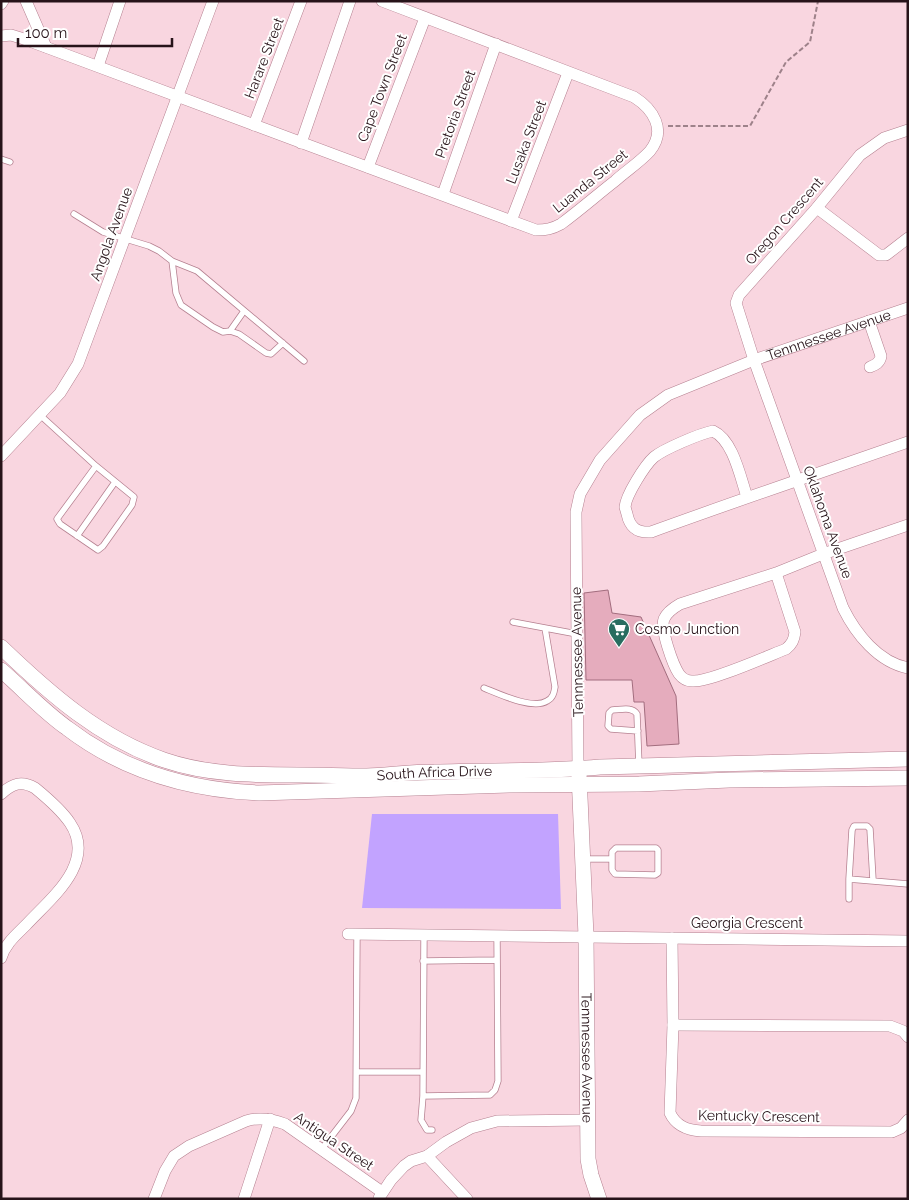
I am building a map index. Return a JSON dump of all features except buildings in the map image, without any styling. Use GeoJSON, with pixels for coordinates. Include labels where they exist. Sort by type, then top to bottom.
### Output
{"type":"FeatureCollection","features":[{"type":"Feature","properties":{"kind":"street"},"geometry":{"type":"LineString","coordinates":[[26,1],[46,48]]}},
{"type":"Feature","properties":{"kind":"street"},"geometry":{"type":"LineString","coordinates":[[98,66],[120,1]]}},
{"type":"Feature","properties":{"kind":"street","name":"Angola Avenue"},"geometry":{"type":"LineString","coordinates":[[1,456],[60,393],[78,364],[213,1]]}},
{"type":"Feature","properties":{"kind":"street","name":"Harare Street"},"geometry":{"type":"LineString","coordinates":[[254,125],[301,1]]}},
{"type":"Feature","properties":{"kind":"street"},"geometry":{"type":"LineString","coordinates":[[301,142],[350,1]]}},
{"type":"Feature","properties":{"kind":"street"},"geometry":{"type":"LineString","coordinates":[[382,1],[634,97],[650,110],[657,126]]}},
{"type":"Feature","properties":{"kind":"street","name":"Cape Town Street"},"geometry":{"type":"LineString","coordinates":[[368,167],[425,18]]}},
{"type":"Feature","properties":{"kind":"street","name":"Luanda Street"},"geometry":{"type":"LineString","coordinates":[[1,36],[11,35],[98,66],[536,230],[554,228],[561,224],[649,151],[655,140],[657,126]]}},
{"type":"Feature","properties":{"kind":"street","name":"Pretoria Street"},"geometry":{"type":"LineString","coordinates":[[443,194],[496,44]]}},
{"type":"Feature","properties":{"kind":"street","name":"Lusaka Street"},"geometry":{"type":"LineString","coordinates":[[511,221],[568,72]]}},
{"type":"Feature","properties":{"kind":"street","name":"Oregon Crescent"},"geometry":{"type":"LineString","coordinates":[[754,360],[736,304],[739,295],[866,150],[884,138],[908,130]]}},
{"type":"Feature","properties":{"kind":"street"},"geometry":{"type":"LineString","coordinates":[[816,208],[879,255],[886,255],[908,238]]}},
{"type":"Feature","properties":{"kind":"street","name":"Tennnessee Avenue"},"geometry":{"type":"LineString","coordinates":[[598,1199],[588,1159],[586,936],[578,769],[576,512],[580,494],[600,460],[640,415],[668,395],[754,360],[908,308]]}},
{"type":"Feature","properties":{"kind":"street"},"geometry":{"type":"LineString","coordinates":[[869,321],[881,356],[880,360],[870,367]]}},
{"type":"Feature","properties":{"kind":"street","name":"Oklahoma Avenue"},"geometry":{"type":"LineString","coordinates":[[754,360],[842,608],[867,644],[898,666],[908,668]]}},
{"type":"Feature","properties":{"kind":"street"},"geometry":{"type":"LineString","coordinates":[[747,497],[730,448],[725,439],[713,431],[656,455],[636,480],[625,507],[634,530],[643,533],[651,532],[908,442]]}},
{"type":"Feature","properties":{"kind":"street"},"geometry":{"type":"LineString","coordinates":[[776,573],[795,632],[791,645],[786,649],[709,678],[693,681],[680,675],[675,666],[663,629],[663,621],[672,608],[908,525]]}},
{"type":"Feature","properties":{"kind":"street","name":"South Africa Drive"},"geometry":{"type":"LineString","coordinates":[[1,647],[55,696],[92,724],[140,750],[165,760],[229,774],[257,776],[368,776],[433,772],[908,759]]}},
{"type":"Feature","properties":{"kind":"street","name":"South Africa Drive"},"geometry":{"type":"LineString","coordinates":[[1,670],[66,728],[102,752],[153,775],[191,785],[227,791],[259,793],[739,780],[908,778]]}},
{"type":"Feature","properties":{"kind":"street"},"geometry":{"type":"LineString","coordinates":[[1,794],[16,784],[28,784],[35,788],[70,822],[77,836],[78,851],[73,872],[56,893],[12,939],[1,958]]}},
{"type":"Feature","properties":{"kind":"street","name":"Georgia Crescent"},"geometry":{"type":"LineString","coordinates":[[353,934],[908,941]]}},
{"type":"Feature","properties":{"kind":"street","name":"Kentucky Crescent"},"geometry":{"type":"LineString","coordinates":[[672,938],[673,1025],[670,1113],[675,1122],[682,1128],[701,1131],[892,1132],[901,1128],[908,1120]]}},
{"type":"Feature","properties":{"kind":"street"},"geometry":{"type":"LineString","coordinates":[[673,1025],[890,1026],[903,1030],[908,1037]]}},
{"type":"Feature","properties":{"kind":"street"},"geometry":{"type":"LineString","coordinates":[[154,1199],[168,1165],[178,1153],[246,1121],[257,1118],[270,1119],[244,1199]]}},
{"type":"Feature","properties":{"kind":"street","name":"Antigua Street"},"geometry":{"type":"LineString","coordinates":[[270,1119],[284,1124],[322,1150],[380,1195]]}},
{"type":"Feature","properties":{"kind":"street"},"geometry":{"type":"LineString","coordinates":[[380,1195],[397,1172],[404,1166],[427,1156],[460,1133],[485,1123],[587,1120]]}},
{"type":"Feature","properties":{"kind":"street"},"geometry":{"type":"LineString","coordinates":[[427,1156],[467,1199]]}},
{"type":"Feature","properties":{"kind":"lane"},"geometry":{"type":"LineString","coordinates":[[1,159],[10,162]]}},
{"type":"Feature","properties":{"kind":"lane"},"geometry":{"type":"LineString","coordinates":[[74,214],[103,232],[149,246],[172,261],[197,271],[304,361]]}},
{"type":"Feature","properties":{"kind":"lane"},"geometry":{"type":"LineString","coordinates":[[172,261],[176,293],[181,305],[213,327],[223,332],[230,331],[239,334],[266,353],[271,354],[283,343]]}},
{"type":"Feature","properties":{"kind":"lane"},"geometry":{"type":"LineString","coordinates":[[230,331],[244,311]]}},
{"type":"Feature","properties":{"kind":"lane"},"geometry":{"type":"LineString","coordinates":[[40,415],[96,466],[134,497],[132,505],[100,549],[96,549],[60,524],[58,518],[96,466]]}},
{"type":"Feature","properties":{"kind":"lane"},"geometry":{"type":"LineString","coordinates":[[78,536],[115,482]]}},
{"type":"Feature","properties":{"kind":"lane"},"geometry":{"type":"LineString","coordinates":[[513,622],[577,634]]}},
{"type":"Feature","properties":{"kind":"lane"},"geometry":{"type":"LineString","coordinates":[[484,688],[517,701],[541,703],[548,701],[553,695],[555,688],[545,628]]}},
{"type":"Feature","properties":{"kind":"lane"},"geometry":{"type":"LineString","coordinates":[[638,730],[616,731],[611,729],[608,726],[609,713],[612,710],[631,709],[637,714],[638,730],[639,766]]}},
{"type":"Feature","properties":{"kind":"lane"},"geometry":{"type":"LineString","coordinates":[[849,899],[852,827],[854,826],[868,826],[870,829],[873,880]]}},
{"type":"Feature","properties":{"kind":"lane"},"geometry":{"type":"LineString","coordinates":[[616,848],[656,848],[658,850],[658,872],[655,875],[617,874],[612,870],[612,859],[612,850],[616,848]]}},
{"type":"Feature","properties":{"kind":"lane"},"geometry":{"type":"LineString","coordinates":[[582,859],[612,859]]}},
{"type":"Feature","properties":{"kind":"lane"},"geometry":{"type":"LineString","coordinates":[[850,879],[908,884]]}},
{"type":"Feature","properties":{"kind":"lane"},"geometry":{"type":"LineString","coordinates":[[322,1150],[354,1105],[357,1072],[353,934]]}},
{"type":"Feature","properties":{"kind":"lane"},"geometry":{"type":"LineString","coordinates":[[424,935],[423,1096],[421,1120],[422,1126],[426,1130],[432,1130]]}},
{"type":"Feature","properties":{"kind":"lane"},"geometry":{"type":"LineString","coordinates":[[423,1096],[490,1094],[496,1090],[498,1081],[497,935]]}},
{"type":"Feature","properties":{"kind":"lane"},"geometry":{"type":"LineString","coordinates":[[423,962],[497,960]]}},
{"type":"Feature","properties":{"kind":"lane"},"geometry":{"type":"LineString","coordinates":[[357,1072],[423,1072]]}},
{"type":"Feature","properties":{"kind":"path"},"geometry":{"type":"LineString","coordinates":[[657,126],[750,126],[786,62],[810,42],[818,1]]}},
{"type":"Feature","properties":{"kind":"shaded area"},"geometry":{"type":"Polygon","coordinates":[[[372,814],[558,814],[561,909],[362,908],[372,814]]]}},
{"type":"Feature","properties":{"kind":"place","name":"Cosmo Junction"},"geometry":{"type":"Point","coordinates":[619,648]}}]}
